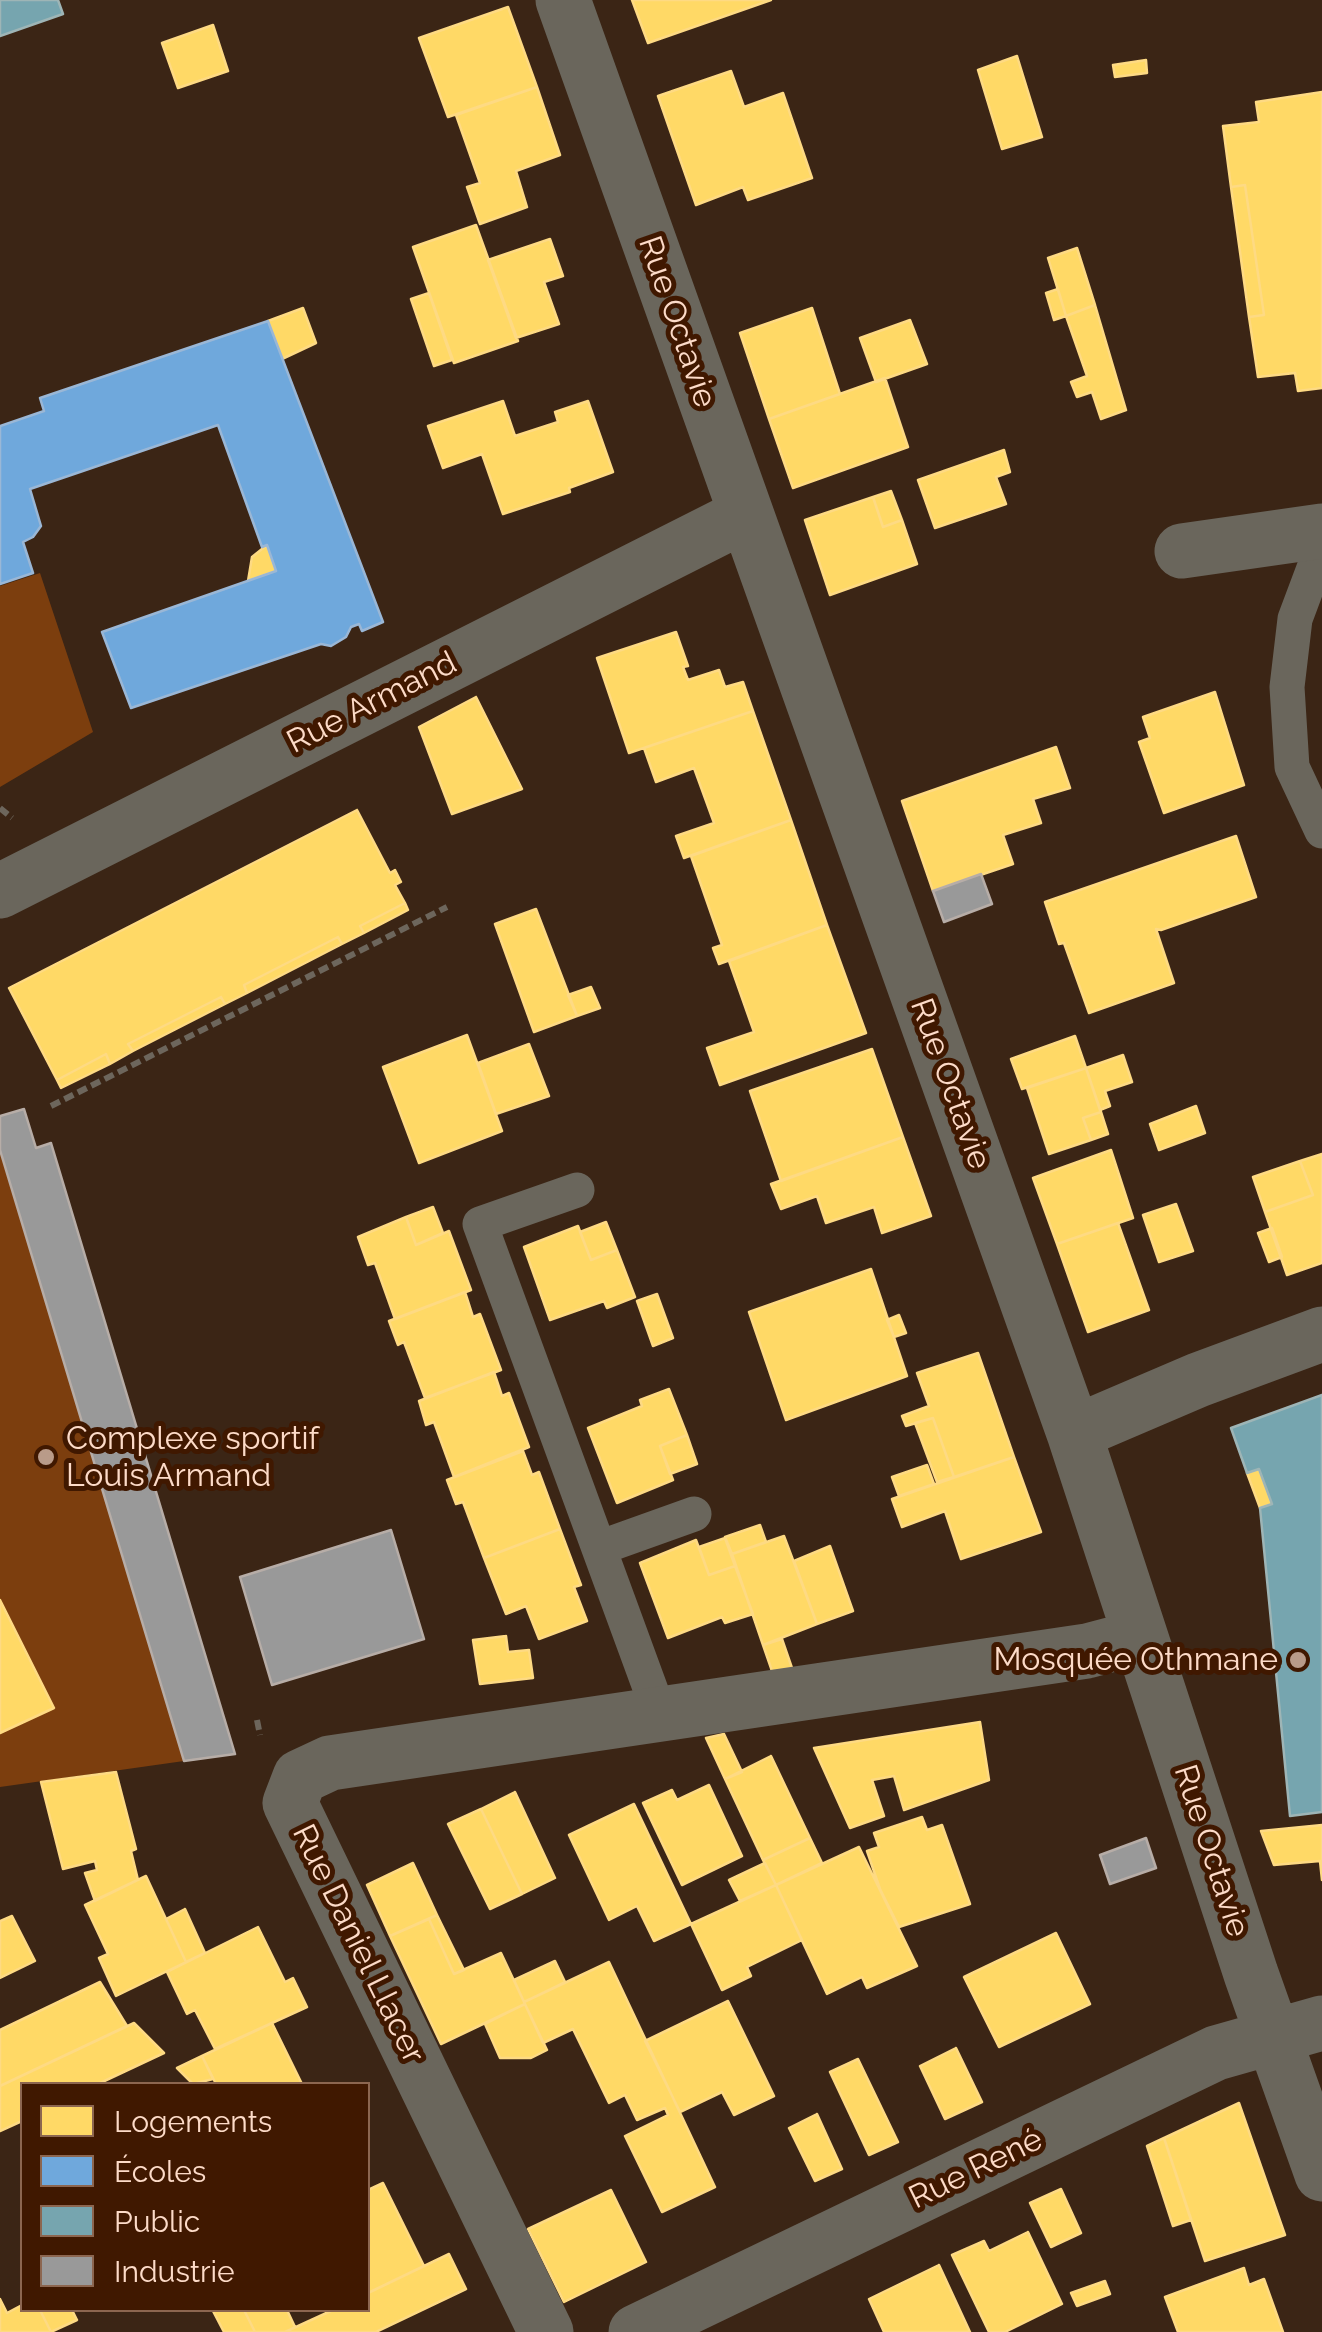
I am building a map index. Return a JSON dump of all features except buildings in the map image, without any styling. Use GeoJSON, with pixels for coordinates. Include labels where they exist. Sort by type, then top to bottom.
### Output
{"type":"FeatureCollection","features":[{"type":"Feature","properties":{"kind":"street","name":"Rue Octavie"},"geometry":{"type":"LineString","coordinates":[[564,0],[1074,1433],[1140,1637],[1298,2030],[1322,2174]]}},
{"type":"Feature","properties":{"kind":"street","name":"Rue Armand"},"geometry":{"type":"LineString","coordinates":[[0,890],[745,515]]}},
{"type":"Feature","properties":{"kind":"street"},"geometry":{"type":"LineString","coordinates":[[1182,551],[1322,531]]}},
{"type":"Feature","properties":{"kind":"street"},"geometry":{"type":"LineString","coordinates":[[1074,1433],[1198,1380],[1322,1334]]}},
{"type":"Feature","properties":{"kind":"street","name":"Rue Daniel Llacer"},"geometry":{"type":"LineString","coordinates":[[546,2332],[290,1804],[300,1777],[330,1763],[1086,1651],[1140,1637]]}},
{"type":"Feature","properties":{"kind":"street","name":"Rue René"},"geometry":{"type":"LineString","coordinates":[[636,2332],[1216,2054],[1298,2030]]}},
{"type":"Feature","properties":{"kind":"lane"},"geometry":{"type":"LineString","coordinates":[[1322,547],[1295,619],[1288,687],[1292,767],[1322,832]]}},
{"type":"Feature","properties":{"kind":"lane"},"geometry":{"type":"LineString","coordinates":[[577,1190],[480,1224],[660,1715]]}},
{"type":"Feature","properties":{"kind":"lane"},"geometry":{"type":"LineString","coordinates":[[599,1548],[694,1514]]}},
{"type":"Feature","properties":{"kind":"path"},"geometry":{"type":"LineString","coordinates":[[0,808],[13,819]]}},
{"type":"Feature","properties":{"kind":"path"},"geometry":{"type":"LineString","coordinates":[[51,1106],[446,907]]}},
{"type":"Feature","properties":{"kind":"shaded area"},"geometry":{"type":"Polygon","coordinates":[[[40,573],[93,732],[0,787],[0,586],[40,573]]]}},
{"type":"Feature","properties":{"kind":"shaded area","name":"Complexe sportif Louis Armand"},"geometry":{"type":"Polygon","coordinates":[[[0,1152],[184,1761],[0,1787],[0,1152]]]}},
{"type":"Feature","properties":{"kind":"place","name":"Complexe sportif Louis Armand"},"geometry":{"type":"Point","coordinates":[46,1457]}},
{"type":"Feature","properties":{"kind":"place","name":"Mosquée Othmane"},"geometry":{"type":"Point","coordinates":[1298,1660]}}]}
